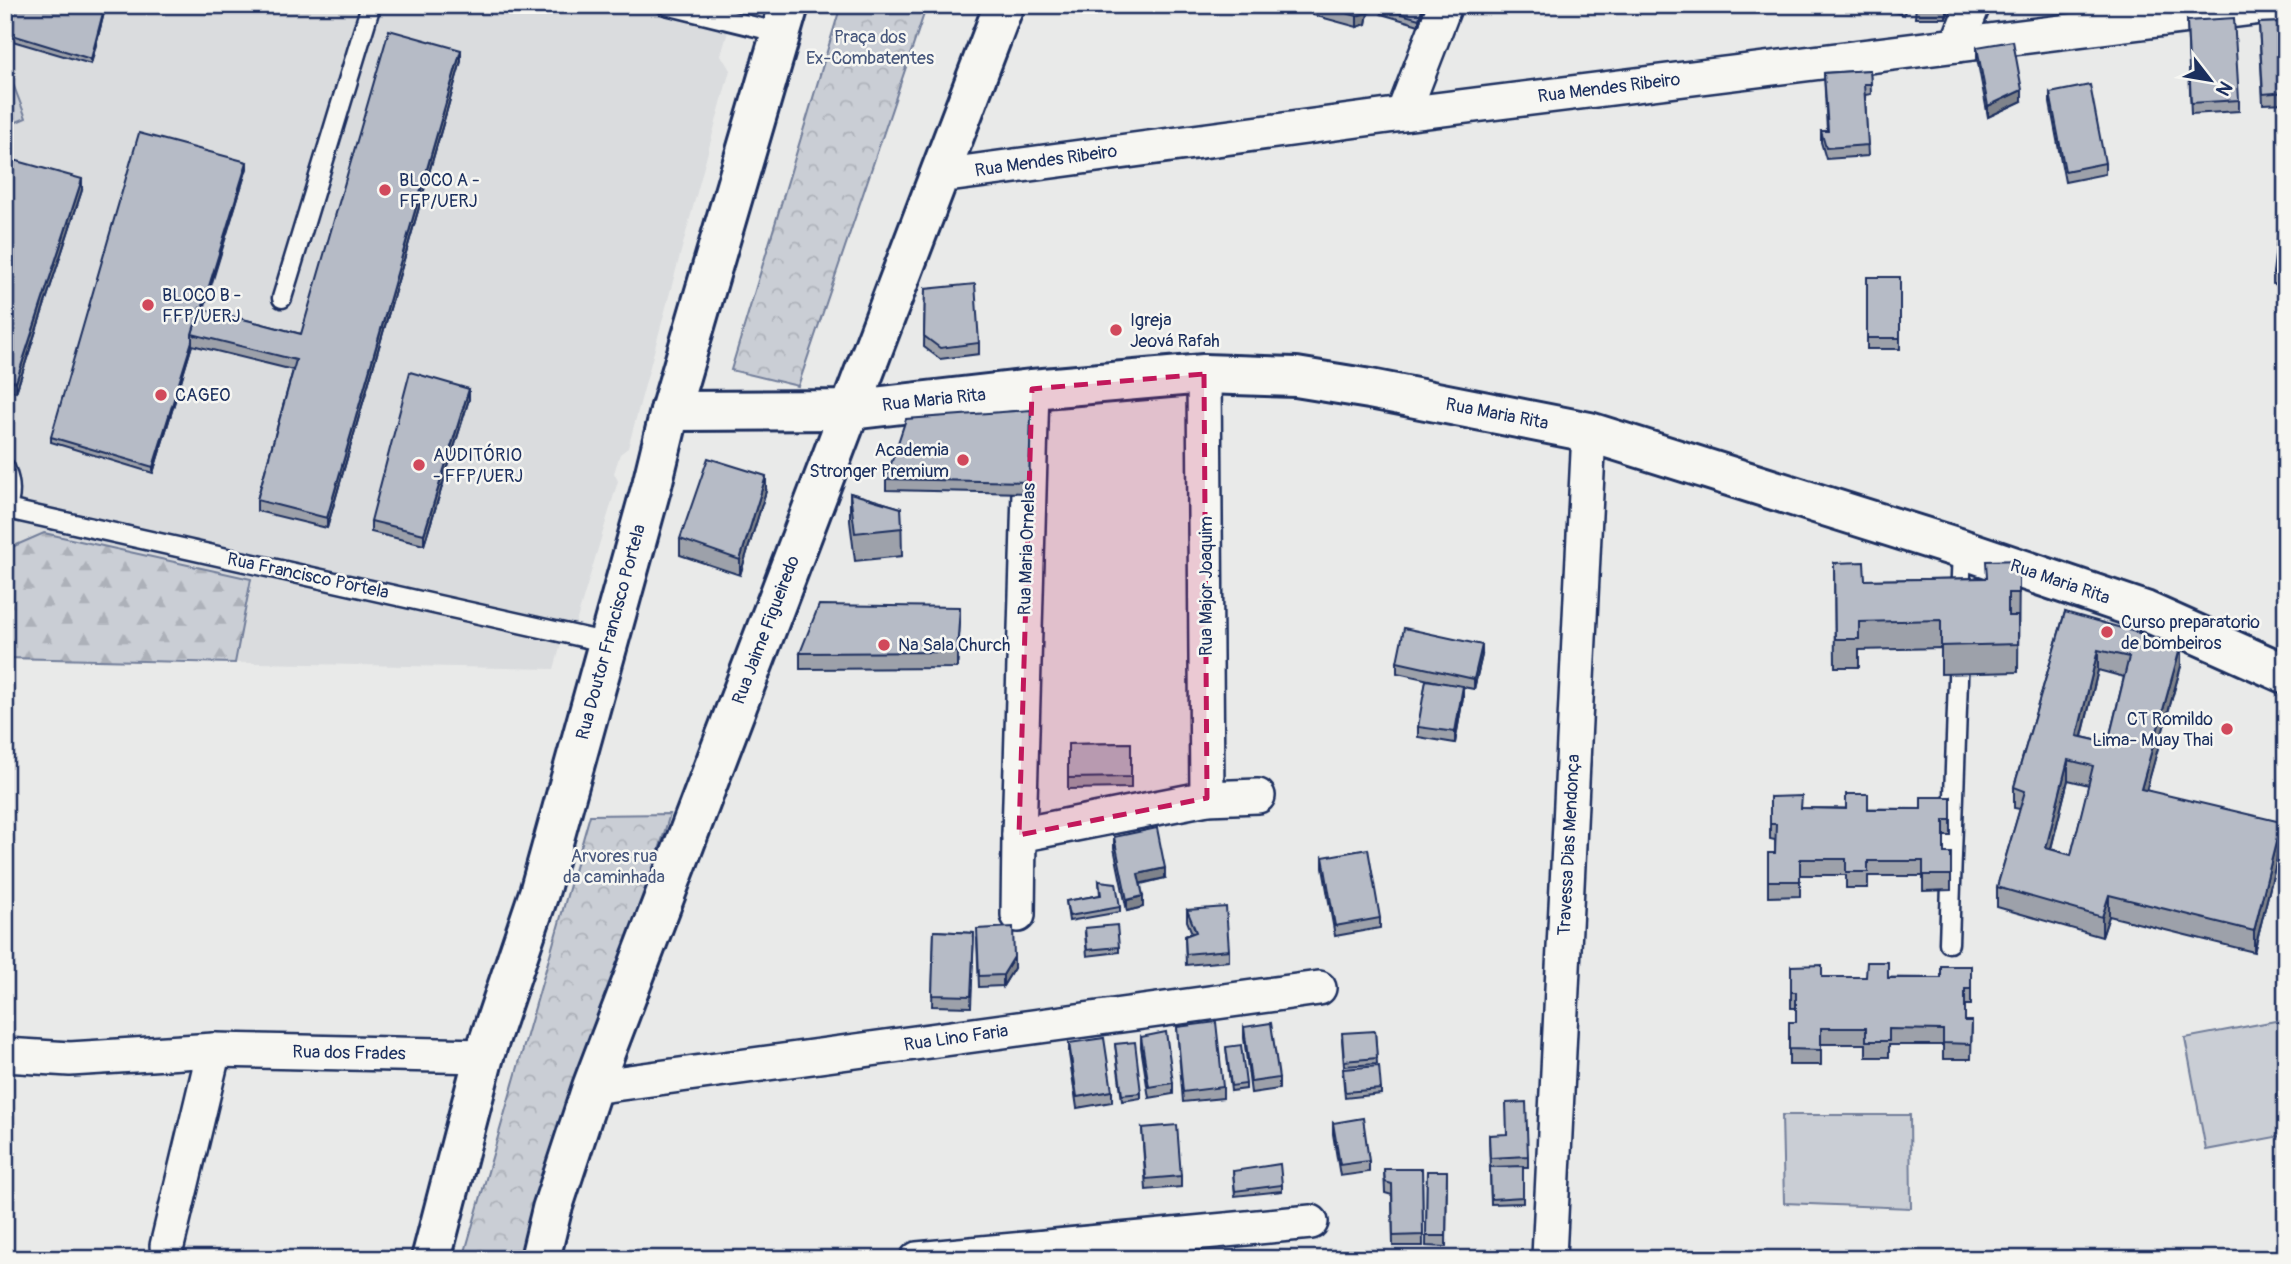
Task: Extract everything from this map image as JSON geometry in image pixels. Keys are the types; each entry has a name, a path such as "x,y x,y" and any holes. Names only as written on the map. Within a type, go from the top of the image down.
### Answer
{"main road":[{"name":"Rua Jaime Figueiredo","path":"540,1259 552,1209 592,1087 1004,5"},
{"name":"Rua Doutor Francisco Portela","path":"431,1259 484,1056 539,893 670,411 785,19"},
{"name":"Rua Maria Rita","path":"670,411 849,410 1032,389 1204,374 1296,377 1370,389 1589,432 1962,549 2145,611 2286,674"}],"street":[{"path":"1403,114 1445,5"},
{"path":"1957,45 1973,5"},
{"name":"Rua Mendes Ribeiro","path":"940,176 1403,114 2278,5"},
{"name":"Rua Major Joaquim","path":"1204,374 1208,798"},
{"name":"Rua Maria Ornelas","path":"1018,915 1018,835 1032,389"},
{"name":"Travessa Dias Mendonça","path":"1549,1257 1589,432"},
{"path":"1018,835 1208,798 1258,796"},
{"name":"Rua Lino Faria","path":"592,1087 1319,988"},
{"path":"167,1246 214,1050"},
{"name":"Rua dos Frades","path":"5,1055 70,1059 214,1050 484,1056"},
{"path":"917,1259 1311,1222"}],"lane":[{"path":"282,298 371,5"},
{"path":"666,5 785,19"},
{"path":"5,468 10,479 10,497 6,511"},
{"name":"Rua Francisco Portela","path":"6,511 609,643"},
{"path":"1949,943 1962,549"}],"highlighted area":[{"path":"1204,374 1207,798 1019,835 1031,421 1032,389"}],"shaded area":[{"path":"5,5 736,5 721,55 730,70 628,448 620,454 614,473 618,481 575,626 565,630 554,669 5,658"}],"green space":[{"name":"Praça dos Ex-Combatentes","path":"841,5 927,5 798,386 731,370"},
{"path":"5,63 26,118 5,127"},
{"path":"44,533 251,579 235,663 5,658 5,550"},
{"name":"Arvores rua da caminhada","path":"670,814 534,1259 463,1259 590,815"},
{"path":"2286,1019 2286,1135 2206,1150 2185,1038"},
{"path":"1782,1115 1910,1115 1911,1208 1784,1203"}],"building":[{"path":"16,5 105,5 91,59 9,34"},
{"path":"1315,5 1367,5 1366,13 1357,16"},
{"path":"1381,5 1423,5 1419,19 1381,8"},
{"path":"1916,5 1947,5 1915,7"},
{"path":"2234,18 2239,100 2191,103 2187,21"},
{"path":"2286,22 2286,92 2263,94 2259,23"},
{"name":"BLOCO A - FFP/UERJ","path":"389,30 461,50 327,518 257,500 296,360 192,334 200,308 301,334"},
{"path":"2013,41 2022,90 1988,106 1977,47"},
{"path":"1870,70 1871,84 1864,84 1868,145 1826,148 1821,131 1828,131 1824,73"},
{"path":"2090,85 2105,163 2065,171 2050,93"},
{"name":"BLOCO B - FFP/UERJ","path":"139,133 247,162 153,467 51,437"},
{"path":"10,159 82,179 16,382 5,379 5,175"},
{"path":"2278,230 2286,231 2286,275 2273,273"},
{"path":"1867,277 1900,277 1900,338 1867,338"},
{"path":"975,284 979,343 940,348 924,336 925,289"},
{"name":"AUDITÓRIO - FFP/UERJ","path":"410,372 469,389 424,534 371,521"},
{"name":"Academia Stronger Premium","path":"1031,410 1029,482 886,479 906,419"},
{"path":"708,458 766,476 740,560 680,539"},
{"path":"850,493 901,508 902,528 855,533"},
{"path":"2019,560 2019,593 2008,593 2008,616 2018,616 2018,644 1941,646 1941,620 1859,622 1859,639 1835,639 1834,563 1864,562 1865,580 1987,578 1986,561"},
{"name":"Na Sala Church","path":"819,605 960,607 957,652 800,653"},
{"path":"2065,612 2181,645 2141,789 2281,822 2254,931 2109,895 2102,917 1997,887 2025,791 2014,787","holes":["2098,650 2129,657 2108,743 2077,736","2068,760 2093,766 2071,855 2046,848"]},
{"path":"1404,628 1482,645 1474,679 1397,662"},
{"path":"1426,680 1463,686 1455,732 1418,727"},
{"path":"1131,743 1131,777 1068,778 1068,744"},
{"path":"1846,794 1868,794 1868,809 1921,809 1921,797 1951,797 1951,820 1944,820 1944,853 1951,853 1951,875 1923,875 1923,861 1868,861 1868,872 1846,872 1846,859 1800,859 1800,881 1768,881 1768,853 1775,853 1776,824 1770,824 1770,797 1802,796 1801,808 1846,809"},
{"path":"1157,828 1165,868 1138,874 1143,896 1127,900 1114,837"},
{"path":"1368,849 1380,918 1335,926 1323,857"},
{"path":"1099,881 1116,883 1120,907 1069,916 1066,901 1101,895"},
{"path":"1226,907 1229,950 1186,954 1185,936 1196,932 1187,910"},
{"path":"1117,925 1119,947 1087,950 1085,928"},
{"path":"1013,927 1014,957 1003,975 979,976 977,929"},
{"path":"934,931 974,933 971,996 932,995"},
{"path":"1867,962 1888,962 1888,978 1941,978 1941,966 1971,966 1971,989 1965,989 1965,1021 1972,1021 1971,1044 1943,1043 1943,1030 1889,1029 1889,1041 1866,1041 1866,1028 1821,1028 1821,1050 1789,1049 1789,1022 1796,1022 1796,992 1791,992 1791,966 1822,965 1822,977 1866,977"},
{"path":"1216,1022 1223,1087 1183,1092 1177,1027"},
{"path":"1271,1023 1279,1078 1251,1082 1244,1027"},
{"path":"1375,1031 1377,1058 1344,1061 1342,1033"},
{"path":"1166,1032 1173,1083 1149,1087 1141,1037"},
{"path":"1104,1038 1112,1091 1077,1097 1069,1043"},
{"path":"1135,1042 1141,1093 1122,1095 1115,1044"},
{"path":"1241,1045 1246,1084 1231,1086 1226,1047"},
{"path":"1379,1066 1381,1089 1345,1092 1343,1069"},
{"path":"1526,1102 1528,1156 1490,1158 1489,1135 1507,1134 1506,1103"},
{"path":"1363,1118 1369,1161 1340,1165 1333,1123"},
{"path":"1177,1125 1181,1176 1146,1179 1142,1128"},
{"path":"1280,1164 1282,1185 1235,1191 1233,1171"},
{"path":"1523,1166 1523,1197 1491,1199 1490,1167"},
{"path":"1384,1169 1422,1169 1423,1235 1393,1236 1392,1184 1385,1182"},
{"path":"1427,1171 1447,1171 1446,1236 1426,1236"}],"place":[{"name":"BLOCO A - FFP/UERJ","path":"385,190"},
{"name":"BLOCO B - FFP/UERJ","path":"148,305"},
{"name":"Igreja Jeová Rafah","path":"1116,330"},
{"name":"CAGEO","path":"161,395"},
{"name":"Academia Stronger Premium","path":"963,460"},
{"name":"AUDITÓRIO - FFP/UERJ","path":"419,465"},
{"name":"Curso preparatorio de bombeiros","path":"2107,632"},
{"name":"Na Sala Church","path":"884,645"},
{"name":"CT Romildo Lima- Muay Thai","path":"2227,729"}]}
